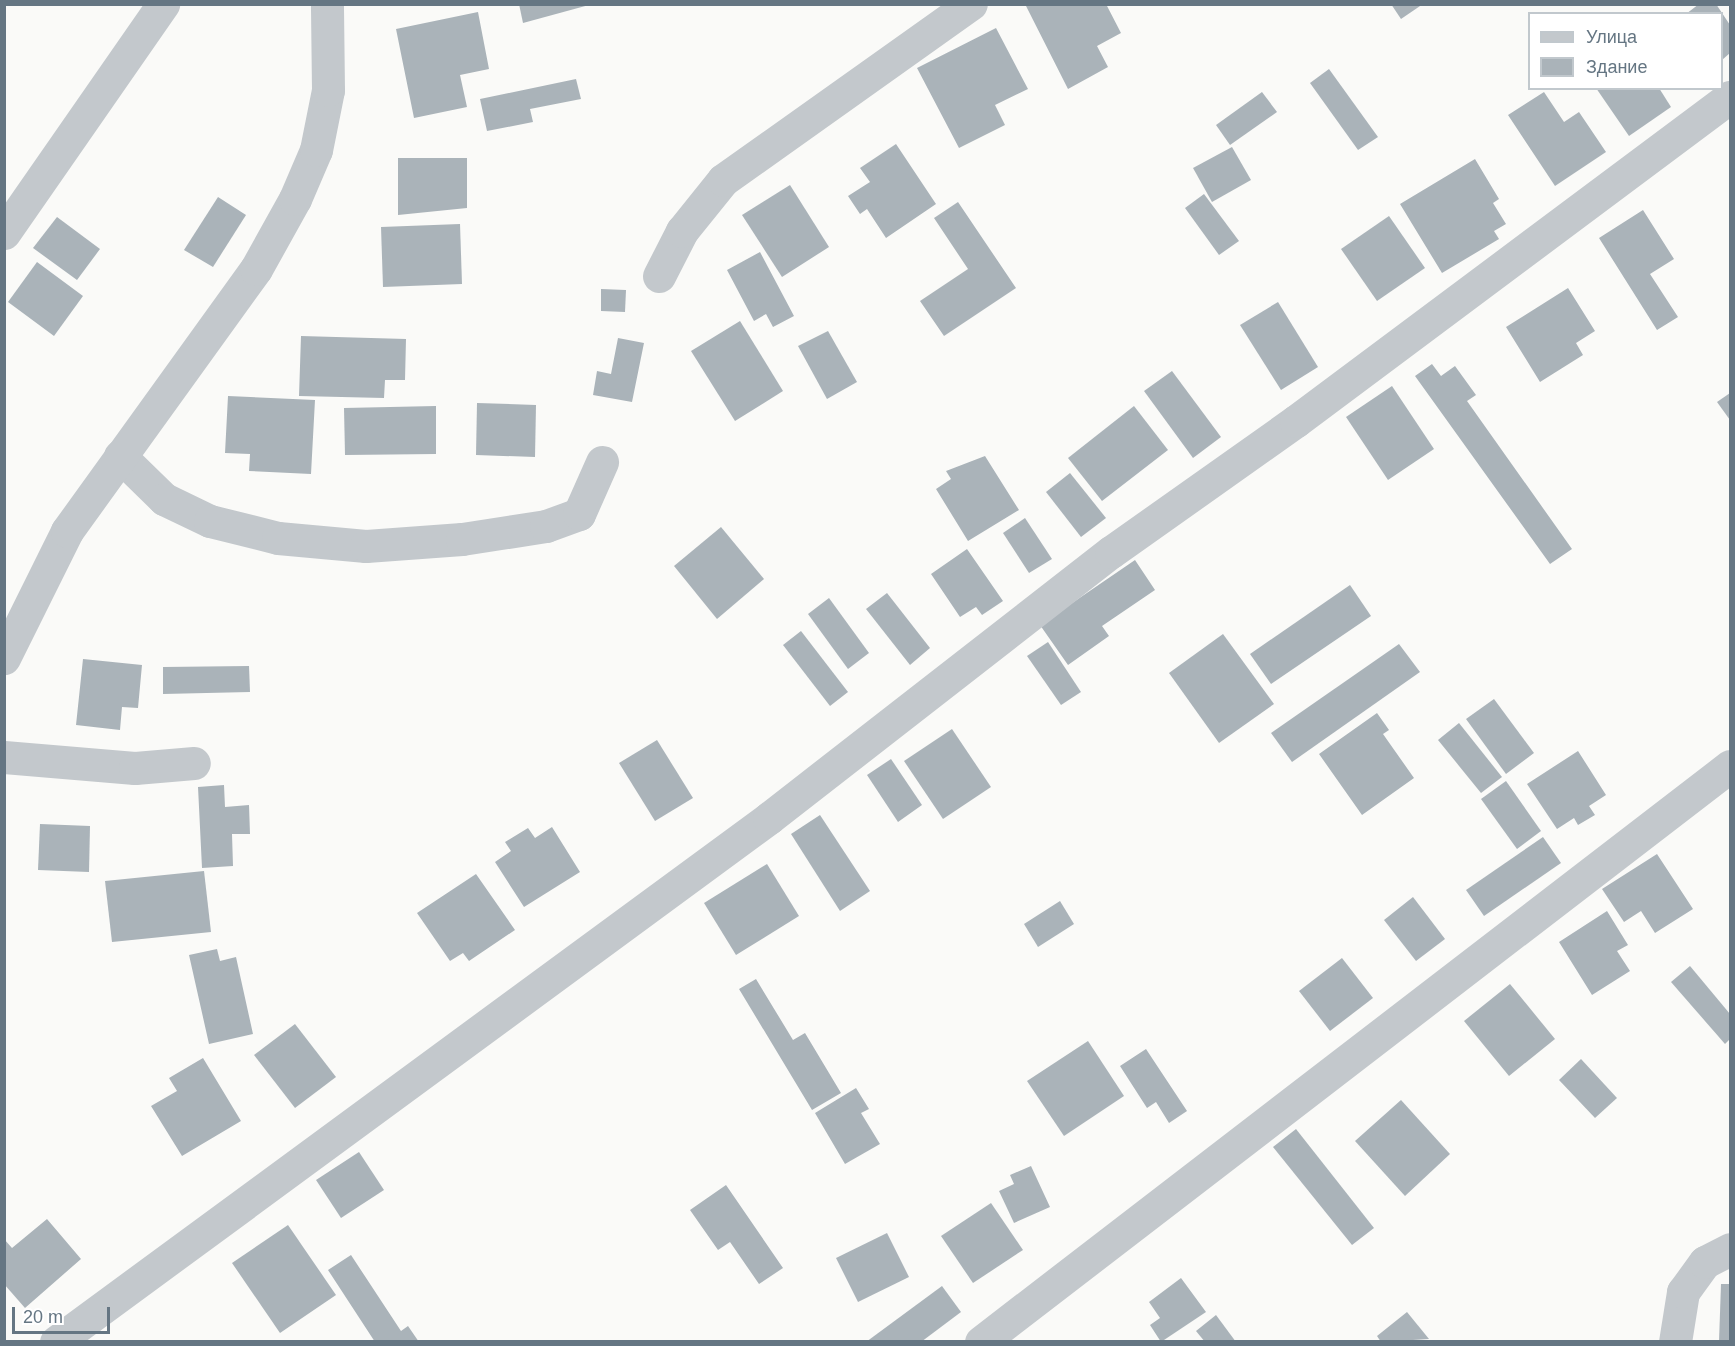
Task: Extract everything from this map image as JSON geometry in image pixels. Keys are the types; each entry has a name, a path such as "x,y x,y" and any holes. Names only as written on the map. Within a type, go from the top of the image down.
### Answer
{"street":[{"path":"4,233 163,4"},
{"path":"4,658 67,531 256,268 295,199 316,150 328,90 327,4"},
{"path":"659,276 682,231 723,180 971,4"},
{"path":"56,1341 769,818 1110,552 1296,421 1731,97"},
{"path":"120,456 164,499 210,520 278,538 366,546 462,539 546,526 579,514 602,462"},
{"path":"4,757 135,768 194,763"},
{"path":"981,1341 1731,766"},
{"path":"1675,1341 1683,1292 1705,1262 1731,1249"}],"building":[{"path":"519,4 589,4 589,5 523,23"},
{"path":"1025,4 1106,4 1121,33 1097,46 1108,67 1068,89"},
{"path":"1391,4 1423,4 1401,19"},
{"path":"1699,4 1716,4 1721,12 1689,12"},
{"path":"478,12 489,69 460,75 467,107 414,118 396,29"},
{"path":"1723,14 1730,25 1730,53 1723,59"},
{"path":"996,28 1028,89 995,105 1005,125 959,148 917,68"},
{"path":"1329,69 1378,137 1358,150 1310,83"},
{"path":"576,79 581,99 530,109 533,122 487,131 480,99"},
{"path":"1597,90 1660,90 1671,107 1629,136"},
{"path":"1262,92 1277,112 1230,145 1216,125"},
{"path":"1544,92 1564,122 1579,112 1606,152 1555,186 1508,115"},
{"path":"896,144 936,204 886,238 867,209 860,214 848,196 870,182 860,168"},
{"path":"1232,147 1251,180 1212,202 1193,168"},
{"path":"398,158 467,158 467,208 398,215"},
{"path":"1475,159 1499,199 1493,203 1506,224 1494,231 1499,239 1442,273 1400,204"},
{"path":"790,185 829,247 782,277 742,215"},
{"path":"1204,194 1239,241 1219,255 1185,208"},
{"path":"218,197 246,215 213,267 184,250"},
{"path":"958,202 1016,288 944,336 920,301 968,269 934,218"},
{"path":"1643,210 1674,259 1650,274 1678,317 1657,330 1599,238"},
{"path":"1389,216 1425,268 1377,301 1341,249"},
{"path":"57,217 100,249 77,280 33,248"},
{"path":"460,224 462,284 383,287 381,227"},
{"path":"760,252 794,316 773,327 766,314 754,321 727,270"},
{"path":"37,262 83,296 54,336 8,302"},
{"path":"1568,288 1595,331 1576,343 1583,355 1540,382 1506,327"},
{"path":"601,289 626,290 625,312 601,311"},
{"path":"1278,302 1318,367 1281,390 1240,325"},
{"path":"740,321 783,391 735,421 691,351"},
{"path":"828,331 857,382 827,399 798,346"},
{"path":"301,336 406,339 405,380 385,380 384,398 299,396"},
{"path":"618,338 644,343 632,402 593,395 597,371 611,374"},
{"path":"1432,364 1441,376 1455,366 1476,395 1467,401 1572,549 1550,564 1415,376"},
{"path":"1172,371 1221,437 1193,458 1144,391"},
{"path":"1392,386 1434,449 1388,480 1346,417"},
{"path":"1730,393 1730,420 1717,402"},
{"path":"228,396 315,400 311,474 249,471 250,454 225,453"},
{"path":"477,403 536,405 535,457 476,455"},
{"path":"436,406 436,454 345,455 344,408"},
{"path":"1134,406 1168,450 1102,501 1068,458"},
{"path":"985,456 1019,510 968,541 936,489 951,479 946,471"},
{"path":"1070,473 1106,518 1081,537 1046,492"},
{"path":"1025,518 1052,559 1029,573 1003,533"},
{"path":"721,527 764,579 717,619 674,566"},
{"path":"967,549 1003,601 982,615 976,607 960,617 931,574"},
{"path":"1135,560 1155,590 1102,626 1109,636 1068,665 1040,625"},
{"path":"1350,585 1371,616 1271,684 1250,654"},
{"path":"887,593 930,648 910,665 866,609"},
{"path":"829,598 869,653 848,669 808,614"},
{"path":"801,631 848,692 830,706 783,645"},
{"path":"1223,634 1274,704 1219,743 1169,673"},
{"path":"1048,642 1081,692 1061,705 1027,656"},
{"path":"1399,644 1420,672 1292,762 1271,733"},
{"path":"83,659 142,665 138,708 122,707 120,730 76,725"},
{"path":"249,666 250,692 163,694 163,667"},
{"path":"1494,699 1534,753 1506,774 1466,719"},
{"path":"1377,713 1389,730 1383,734 1414,778 1362,815 1319,754"},
{"path":"1459,723 1502,777 1481,793 1438,740"},
{"path":"952,729 991,787 943,819 904,761"},
{"path":"657,740 693,798 655,821 619,763"},
{"path":"1578,751 1606,795 1589,806 1595,815 1578,825 1574,818 1557,829 1527,784"},
{"path":"891,759 922,805 898,822 867,775"},
{"path":"1506,781 1541,831 1517,849 1481,799"},
{"path":"224,785 225,807 249,805 250,834 232,834 233,866 202,868 198,787"},
{"path":"820,815 870,891 840,911 791,834"},
{"path":"40,824 90,826 89,872 38,870"},
{"path":"552,827 580,872 524,907 495,862 511,851 505,842 528,828 535,838"},
{"path":"1543,837 1561,863 1484,916 1466,890"},
{"path":"1657,854 1693,909 1655,933 1641,911 1624,922 1602,889"},
{"path":"767,864 799,916 736,955 704,903"},
{"path":"204,871 211,932 112,942 105,881"},
{"path":"476,874 515,930 469,961 463,953 450,961 417,913"},
{"path":"1413,897 1445,939 1416,961 1384,920"},
{"path":"1060,901 1074,924 1038,947 1024,924"},
{"path":"1607,911 1628,945 1617,951 1630,971 1592,995 1559,942"},
{"path":"217,949 220,961 236,957 253,1034 209,1044 189,955"},
{"path":"1342,958 1373,998 1330,1031 1299,991"},
{"path":"1690,966 1730,1014 1730,1039 1725,1044 1671,982"},
{"path":"756,979 793,1040 805,1033 841,1093 812,1110 739,989"},
{"path":"1510,984 1555,1039 1509,1076 1464,1021"},
{"path":"295,1024 336,1077 295,1108 254,1055"},
{"path":"1088,1041 1124,1096 1064,1136 1027,1081"},
{"path":"1146,1049 1187,1111 1169,1123 1156,1102 1147,1108 1120,1066"},
{"path":"203,1058 241,1121 182,1156 151,1106 177,1091 169,1078"},
{"path":"1581,1059 1617,1098 1595,1118 1559,1080"},
{"path":"856,1088 869,1109 861,1113 880,1144 845,1164 815,1113"},
{"path":"1401,1100 1450,1154 1405,1196 1355,1141"},
{"path":"1296,1129 1374,1228 1352,1245 1273,1147"},
{"path":"359,1152 384,1190 341,1218 316,1180"},
{"path":"1031,1166 1050,1207 1014,1223 999,1191 1014,1184 1010,1175"},
{"path":"726,1185 783,1268 759,1284 730,1242 718,1250 690,1210"},
{"path":"991,1203 1023,1250 973,1283 941,1236"},
{"path":"47,1219 81,1259 25,1308 4,1284 4,1239 12,1248"},
{"path":"288,1225 336,1295 280,1333 232,1263"},
{"path":"887,1233 909,1277 858,1302 836,1258"},
{"path":"351,1255 401,1331 408,1326 419,1342 375,1342 328,1270"},
{"path":"1181,1278 1206,1312 1161,1342 1150,1325 1160,1318 1149,1302"},
{"path":"1721,1284 1730,1284 1730,1342 1719,1342"},
{"path":"942,1286 961,1312 921,1342 866,1342"},
{"path":"1407,1312 1429,1339 1381,1342 1377,1336"},
{"path":"1216,1315 1236,1342 1205,1342 1196,1331"}]}
